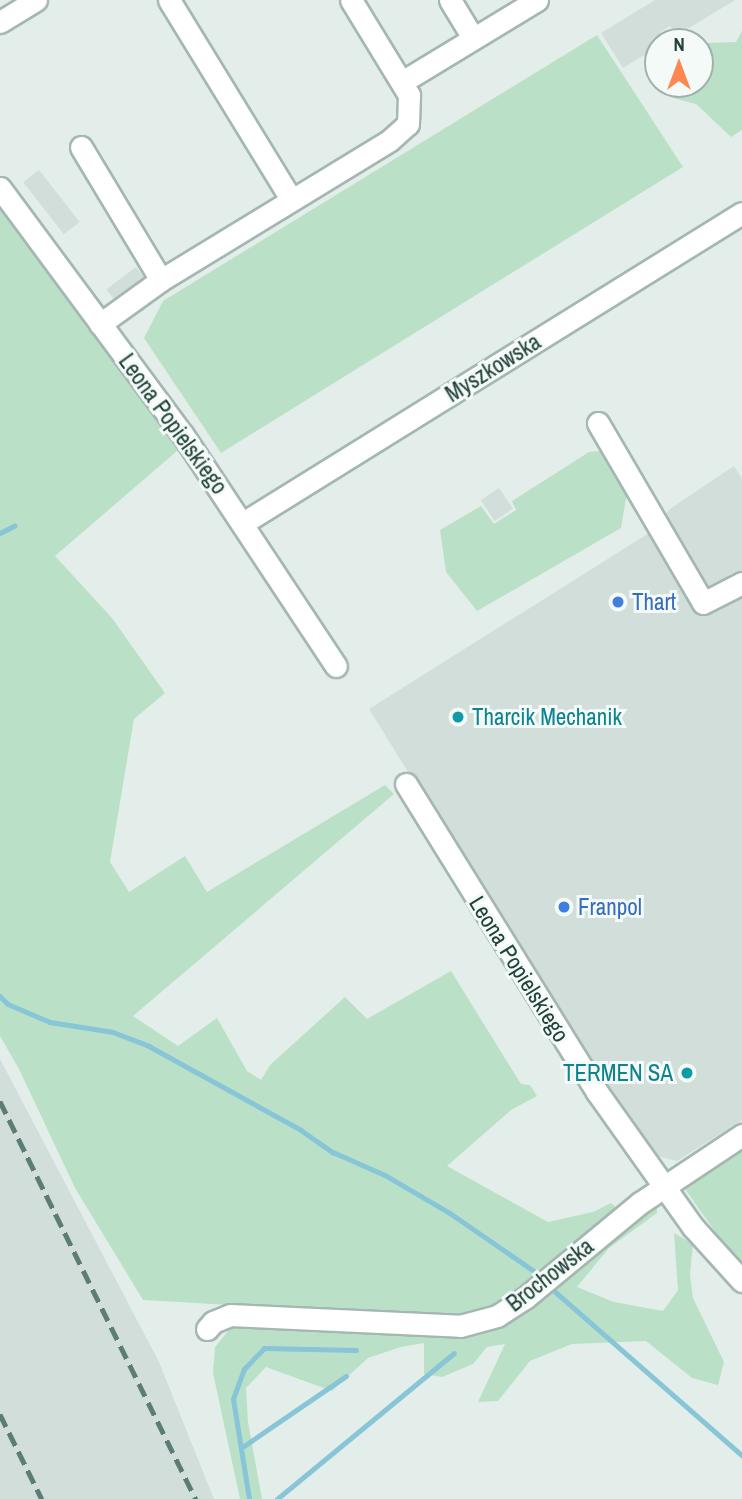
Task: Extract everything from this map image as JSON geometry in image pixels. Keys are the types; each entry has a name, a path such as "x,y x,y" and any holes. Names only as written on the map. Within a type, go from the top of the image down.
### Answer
{"street":[{"path":"0,22 36,0"},
{"path":"169,0 291,200"},
{"path":"100,324 161,280 390,141 408,124 409,95 351,0"},
{"path":"450,0 473,38"},
{"path":"402,82 537,0"},
{"path":"81,147 161,280"},
{"name":"Leona Popielskiego","path":"0,188 183,435 336,666"},
{"name":"Myszkowska","path":"243,523 742,213"},
{"path":"598,423 703,603 742,583"},
{"name":"Leona Popielskiego","path":"406,784 537,998 663,1186 692,1227 742,1281"},
{"name":"Brochowska","path":"208,1329 213,1322 230,1315 460,1326 497,1316 525,1298 663,1186 742,1135"}],"shaded area":[{"path":"655,0 735,0 689,28 644,28 644,55 623,68 601,33"},
{"path":"39,170 80,222 64,234 23,182"},
{"path":"136,267 148,283 118,305 106,289"},
{"path":"734,466 742,478 742,1120 677,1161 657,1156 557,1012 369,709 649,533 670,509"},
{"path":"499,488 513,509 495,521 481,500"},
{"path":"0,1059 159,1362 214,1499 0,1499"}],"green space":[{"path":"742,31 742,130 731,137 696,104 673,98 714,98 714,43 736,42"},
{"path":"597,35 683,167 221,453 144,338 163,301"},
{"path":"0,199 184,445 55,556 112,618 165,693 134,719 110,862 129,892 185,856 207,892 385,785 394,794 133,1016 178,1046 217,1018 247,1071 261,1080 270,1065 345,997 367,1019 451,971 521,1084 530,1085 537,1096 511,1110 447,1166 548,1222 593,1212 611,1203 620,1211 501,1306 462,1318 143,1300 75,1188 19,1069 0,1036"},
{"path":"600,451 611,458 628,487 621,528 477,611 446,572 440,530 481,506 494,524 516,510 512,501 589,452"},
{"path":"742,1150 742,1270 685,1189 686,1181"},
{"path":"657,1202 657,1213 609,1248 577,1287 614,1302 663,1311 678,1290 674,1233 693,1244 690,1275 693,1298 724,1362 718,1385 692,1378 646,1341 572,1344 530,1361 498,1401 478,1402 505,1344 487,1347 473,1364 442,1377 424,1374 424,1343 401,1347 368,1358 332,1391 266,1367 246,1388 248,1422 262,1499 240,1499 213,1373 215,1347 233,1325 474,1328"}],"waterway":[{"path":"0,533 14,526"},
{"path":"0,996 8,1004 50,1022 113,1032 149,1046 301,1130 333,1152 385,1175 450,1213 540,1275"},
{"path":"551,1288 742,1455"},
{"path":"249,1499 233,1399 244,1369 264,1348 356,1350"},
{"path":"277,1499 454,1353"},
{"path":"241,1448 346,1376"}],"railway":[{"path":"0,1101 196,1499"},
{"path":"0,1414 42,1499"}],"place":[{"name":"Thart","path":"618,602"},
{"name":"Tharcik Mechanik","path":"458,717"},
{"name":"Franpol","path":"564,907"},
{"name":"TERMEN SA","path":"687,1073"}]}
